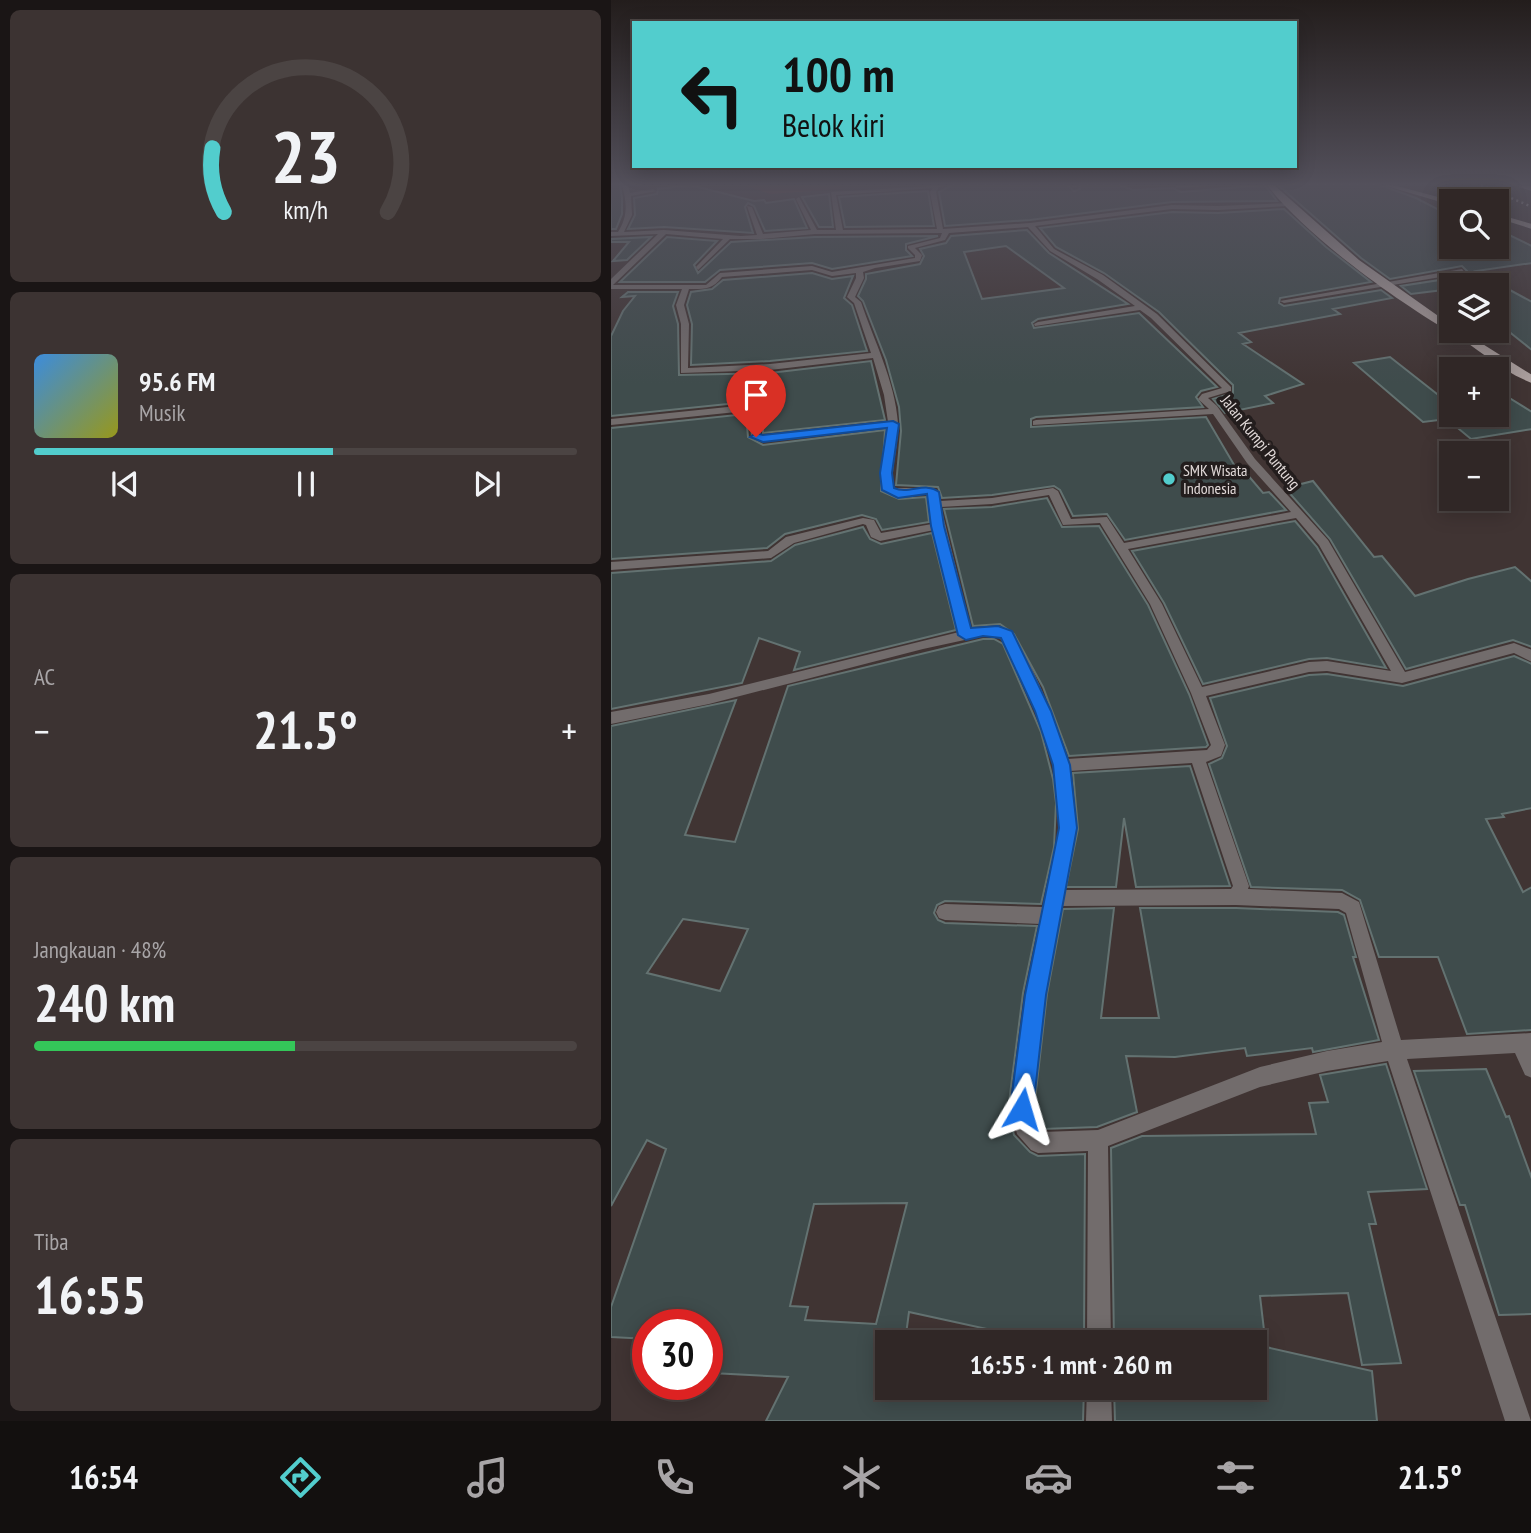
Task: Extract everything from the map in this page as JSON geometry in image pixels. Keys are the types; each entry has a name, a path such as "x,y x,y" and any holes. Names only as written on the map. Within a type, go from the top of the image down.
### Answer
{"main road":[{"path":"1344,251 1382,284 1439,321"},
{"path":"1473,343 1531,380"}],"street":[{"path":"611,285 645,251"},
{"path":"698,268 714,251"},
{"path":"611,285 710,286 720,275 749,271 812,268 827,274 859,271 874,266 918,260 919,255 915,251"},
{"name":"Jalan Kumpi Puntung","path":"1054,251 1100,277 1142,307 1228,389 1203,397 1251,461 1324,543 1402,678"},
{"path":"859,271 860,278 851,297 857,302 876,355 893,424 886,473 888,490 898,494 928,490 933,492 938,526 966,635"},
{"path":"1284,301 1462,271"},
{"path":"686,287 680,305 685,324 684,371 770,367 876,355"},
{"path":"1038,324 1142,307"},
{"path":"611,422 747,408 754,411 753,433 763,439 893,424"},
{"path":"1036,423 1215,411"},
{"path":"935,504 992,501 1053,491 1067,523 1103,519 1156,604 1198,693 1218,745 1216,752 1210,756 1062,765"},
{"path":"1120,547 1300,514"},
{"path":"611,566 771,554 790,540 863,521 870,522 875,535 880,537 938,526"},
{"path":"611,718 709,699 966,635 998,631 1010,639 1043,711 1062,765 1068,828 1035,995 1022,1109 1024,1127 1038,1143 1098,1140 1260,1077 1327,1061 1394,1051 1526,1044 1531,1068"},
{"path":"1198,693 1309,667 1327,666 1402,678 1526,653"},
{"path":"1197,757 1241,886 1236,897"},
{"path":"945,912 1236,897 1342,901 1353,908 1394,1051 1518,1421"},
{"path":"1098,1140 1099,1330"},
{"path":"1099,1400 1099,1421"}],"building":[{"path":"621,251 636,251 627,260 613,261"},
{"path":"652,251 707,251 694,265 698,273 721,251 907,251 912,256 832,269 812,263 720,270 705,282 620,282"},
{"path":"921,251 969,251 964,252 982,299 1064,288 1013,251 1047,251 1128,304 1038,319 1032,323 1034,328 1139,313 1217,387 1201,391 1196,397 1203,407 1036,417 1031,419 1031,427 1206,417 1240,475 1247,474 1263,493 1269,492 1286,510 1125,540 1107,514 1073,516 1060,490 1054,486 992,495 942,498 938,487 896,485 901,431 899,407 886,360 863,301 858,296 866,274 920,264 924,256"},
{"path":"1064,251 1332,251 1371,282 1280,298 1279,303 1284,306 1381,290 1392,298 1333,309 1340,314 1239,333 1251,342 1243,344 1303,384 1265,396 1273,403 1225,413 1213,399 1233,393 1233,385 1159,312 1104,273"},
{"path":"1353,251 1439,251 1439,259 1509,259 1509,251 1532,251 1532,263 1476,271 1479,273 1466,273 1462,266 1390,279"},
{"path":"812,273 832,279 853,276 844,298 852,305 867,351 770,361 691,365 692,324 687,305 691,292 712,289 723,280"},
{"path":"1439,280 1439,290 1411,294 1401,286"},
{"path":"1509,290 1532,302 1532,350 1509,332"},
{"path":"628,292 678,292 673,306 678,324 679,375 770,373 871,361 885,420 763,433 762,411 747,402 611,416 611,336 623,311 635,296 622,297"},
{"path":"1390,357 1439,396 1439,420 1423,422 1354,363"},
{"path":"1509,398 1532,412 1532,429 1471,439 1457,427 1509,427"},
{"path":"746,414 748,437 763,445 885,430 881,491 899,499 926,497 929,522 882,530 876,519 862,515 785,534 767,548 611,559 611,428"},
{"path":"1313,481 1374,557 1382,556 1415,596 1515,567 1532,582 1532,647 1513,640 1406,669 1330,539 1285,488"},
{"path":"1047,498 1062,527 1099,526 1148,605 1189,694 1208,745 1206,747 1069,756 1043,687 1014,634 1000,624 973,626 944,509 992,507"},
{"path":"1295,521 1317,547 1386,668 1327,658 1309,659 1203,684 1164,603 1132,551"},
{"path":"863,527 870,539 881,544 932,533 956,630 794,670 800,652 759,638 742,683 611,709 611,573 771,561 795,545"},
{"path":"983,639 994,639 1003,644 1041,732 1053,779 1056,803 1054,847 1041,904 945,901 937,905 934,913 938,920 945,923 1037,926 1023,993 1008,1110 1014,1135 1030,1152 1038,1156 1085,1154 1084,1330 987,1330 909,1312 907,1330 875,1330 875,1400 1084,1400 1083,1421 766,1421 788,1377 723,1374 723,1309 632,1309 632,1338 611,1337 611,1307 666,1149 647,1140 611,1206 611,726 736,700 685,835 735,842 788,686","holes":["683,919 748,929 720,991 647,973","907,1203 876,1324 805,1320 808,1307 790,1306 814,1204"]},
{"path":"1514,656 1532,664 1532,808 1502,814 1504,817 1486,819 1523,892 1532,887 1532,1030 1467,1034 1438,957 1379,957 1360,900 1342,890 1251,887 1209,764 1222,758 1227,746 1210,698 1309,675 1327,674 1403,686"},
{"path":"1190,766 1230,886 1136,887 1124,818 1116,887 1066,887 1078,829 1073,773"},
{"path":"1114,908 1101,1018 1159,1018 1140,908 1338,912 1344,915 1356,957 1353,957 1379,1040 1313,1052 1312,1048 1247,1056 1245,1048 1175,1057 1126,1056 1137,1112 1097,1127 1043,1129 1035,1121 1034,1109 1047,994 1063,909"},
{"path":"1386,1064 1427,1189 1368,1192 1376,1224 1369,1224 1401,1363 1362,1365 1348,1293 1260,1296 1264,1330 1114,1330 1111,1148 1142,1136 1316,1134 1309,1103 1328,1102 1320,1075"},
{"path":"1486,1069 1506,1117 1509,1116 1532,1179 1532,1314 1499,1315 1465,1205 1460,1205 1414,1071"},
{"path":"1267,1347 1372,1371 1377,1421 1115,1421 1114,1400 1267,1400"}],"place":[{"name":"SMK Wisata Indonesia","path":"1169,479"}],"route":[{"path":"756,437 763,439 893,424 886,473 888,490 898,494 928,490 933,492 938,526 966,635 998,631 1007,635 1043,711 1062,765 1068,828 1035,995 1022,1109"}]}
